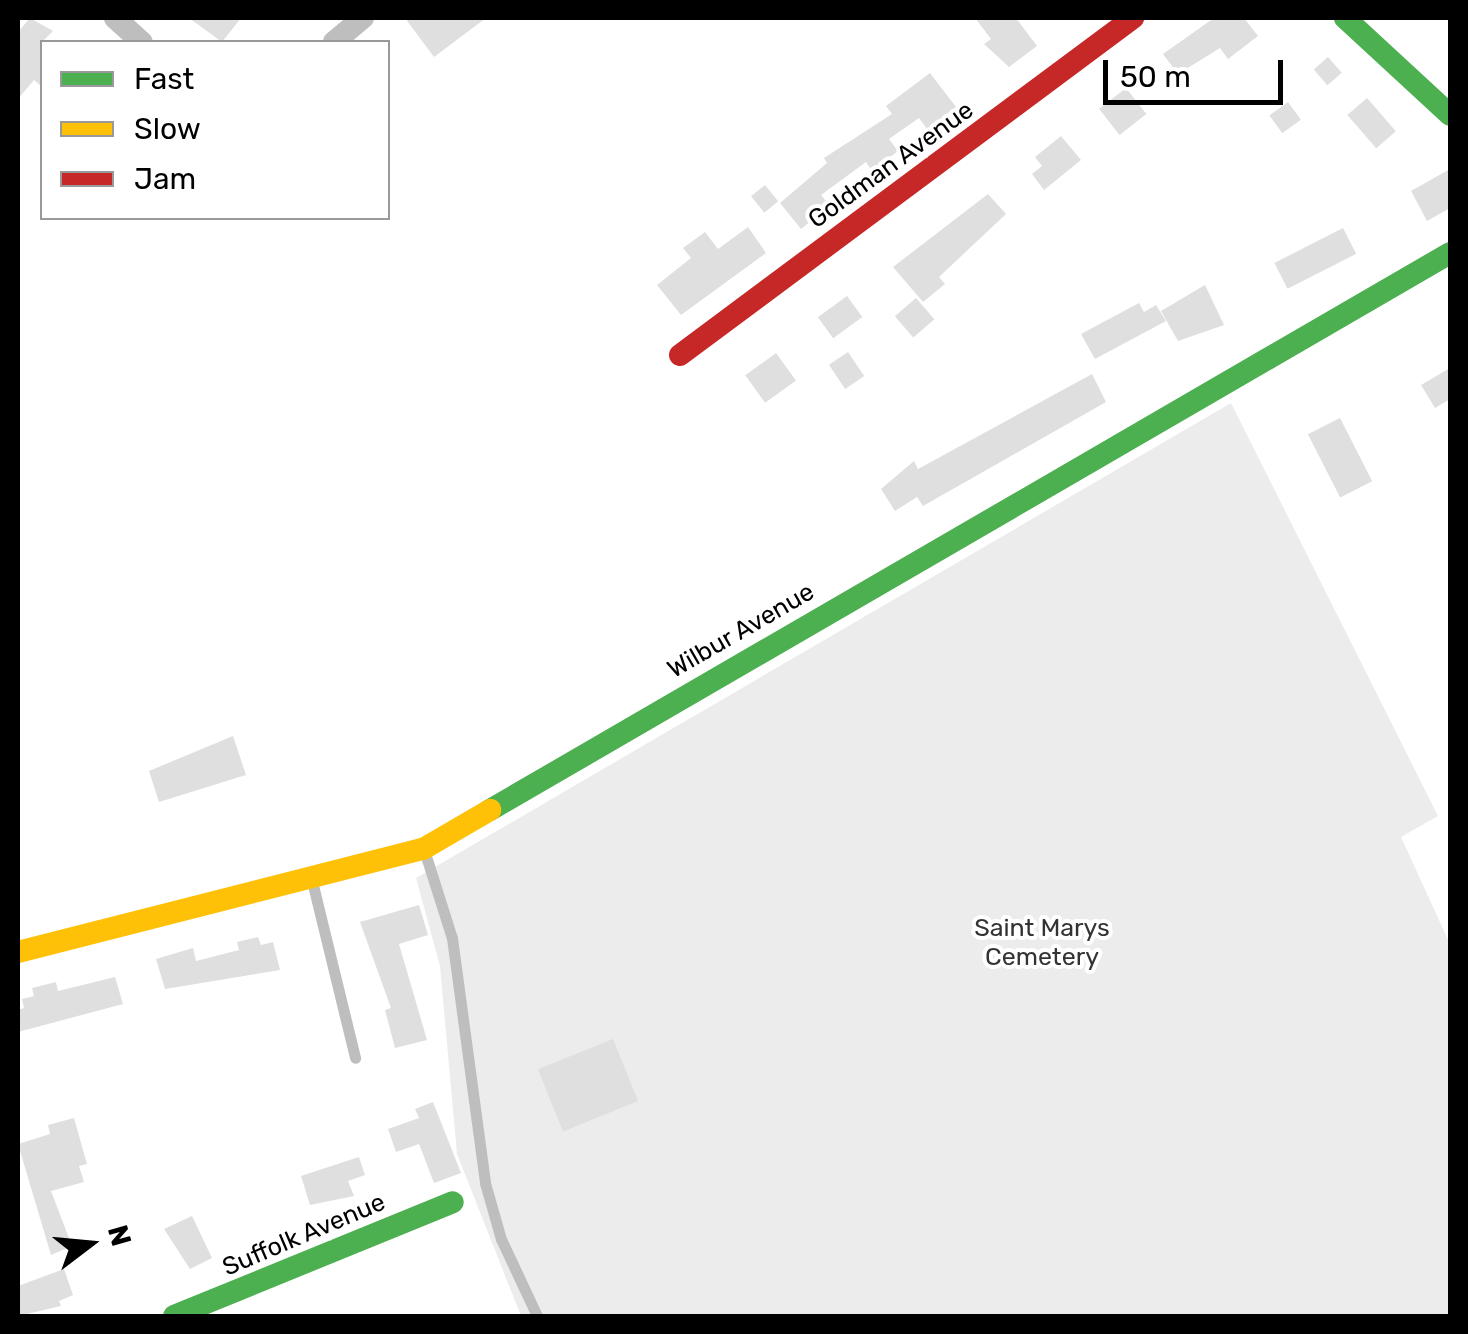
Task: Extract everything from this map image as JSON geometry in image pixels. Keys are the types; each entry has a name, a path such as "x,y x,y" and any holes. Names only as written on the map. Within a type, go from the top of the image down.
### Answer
{"street":[{"path":"115,18 140,40"},
{"path":"336,40 363,18"},
{"name":"Goldman Avenue","path":"680,355 1133,18"},
{"path":"1345,18 1450,115"},
{"name":"Wilbur Avenue","path":"18,952 312,881 424,849 1450,253"},
{"name":"Suffolk Avenue","path":"174,1316 214,1310 453,1202"}],"lane":[{"path":"424,849 452,938 485,1182 500,1239 537,1316"},
{"path":"312,881 355,1058"}],"green space":[{"name":"Saint Marys Cemetery","path":"1231,403 1438,816 1401,837 1450,944 1450,1316 521,1316 457,1154 440,966 416,878"}],"building":[{"path":"30,18 53,31 40,40 40,85 34,80 18,99 18,32"},
{"path":"189,18 241,18 224,40"},
{"path":"405,18 486,18 434,57"},
{"path":"975,18 1016,18 1037,46 1009,67 984,44 991,39"},
{"path":"1214,18 1244,18 1258,36 1228,59 1220,48 1178,74 1163,54"},
{"path":"1328,57 1342,73 1327,85 1314,69"},
{"path":"930,73 956,107 927,129 919,118 889,139 898,151 872,171 866,162 821,195 830,206 801,229 780,203 827,163 824,158 892,114 886,106"},
{"path":"1126,88 1146,114 1120,135 1099,109"},
{"path":"1367,98 1396,131 1376,148 1347,115"},
{"path":"1288,102 1301,120 1282,133 1269,116"},
{"path":"1061,136 1081,160 1044,190 1032,174 1042,166 1035,157"},
{"path":"1450,169 1450,208 1427,221 1411,191"},
{"path":"765,185 778,201 764,213 751,196"},
{"path":"988,194 1006,214 939,277 945,284 923,302 893,267"},
{"path":"748,227 766,253 681,315 657,285 691,258 683,248 705,232 718,249"},
{"path":"1343,228 1356,254 1288,289 1274,263"},
{"path":"1205,285 1224,325 1178,341 1161,311"},
{"path":"847,296 862,317 833,338 818,317"},
{"path":"916,298 934,319 913,338 895,316"},
{"path":"1139,303 1144,312 1156,305 1166,321 1095,359 1081,334"},
{"path":"848,352 864,376 845,389 829,365"},
{"path":"776,353 796,381 765,403 745,375"},
{"path":"1450,368 1450,399 1435,408 1421,385"},
{"path":"1092,374 1106,402 923,506 917,497 895,511 881,489 914,461 918,469"},
{"path":"1340,418 1372,481 1340,498 1308,434"},
{"path":"233,736 246,775 159,802 149,771"},
{"path":"419,905 428,935 399,944 427,1040 395,1048 385,1010 391,1008 360,922"},
{"path":"258,937 261,945 273,942 280,970 165,989 156,959 193,948 196,961 239,950 237,942"},
{"path":"115,977 123,1004 18,1032 18,1010 24,1008 22,999 34,996 32,988 56,982 58,991"},
{"path":"613,1039 638,1101 563,1131 538,1069"},
{"path":"433,1102 461,1173 434,1183 419,1144 396,1152 388,1129 419,1118 415,1109"},
{"path":"74,1118 87,1164 79,1166 84,1182 51,1191 72,1246 51,1255 18,1144 50,1134 48,1125"},
{"path":"359,1157 365,1175 348,1181 354,1196 310,1205 301,1176"},
{"path":"192,1216 212,1258 190,1269 164,1229"},
{"path":"64,1269 73,1295 59,1301 61,1306 18,1316 18,1286"}],"traffic: fast":[{"path":"1345,18 1450,115"},
{"path":"490,810 1450,253"},
{"path":"174,1316 453,1202"}],"traffic: slow":[{"path":"18,952 423,849 490,810"}],"traffic: jam":[{"path":"680,355 1133,18"}]}
